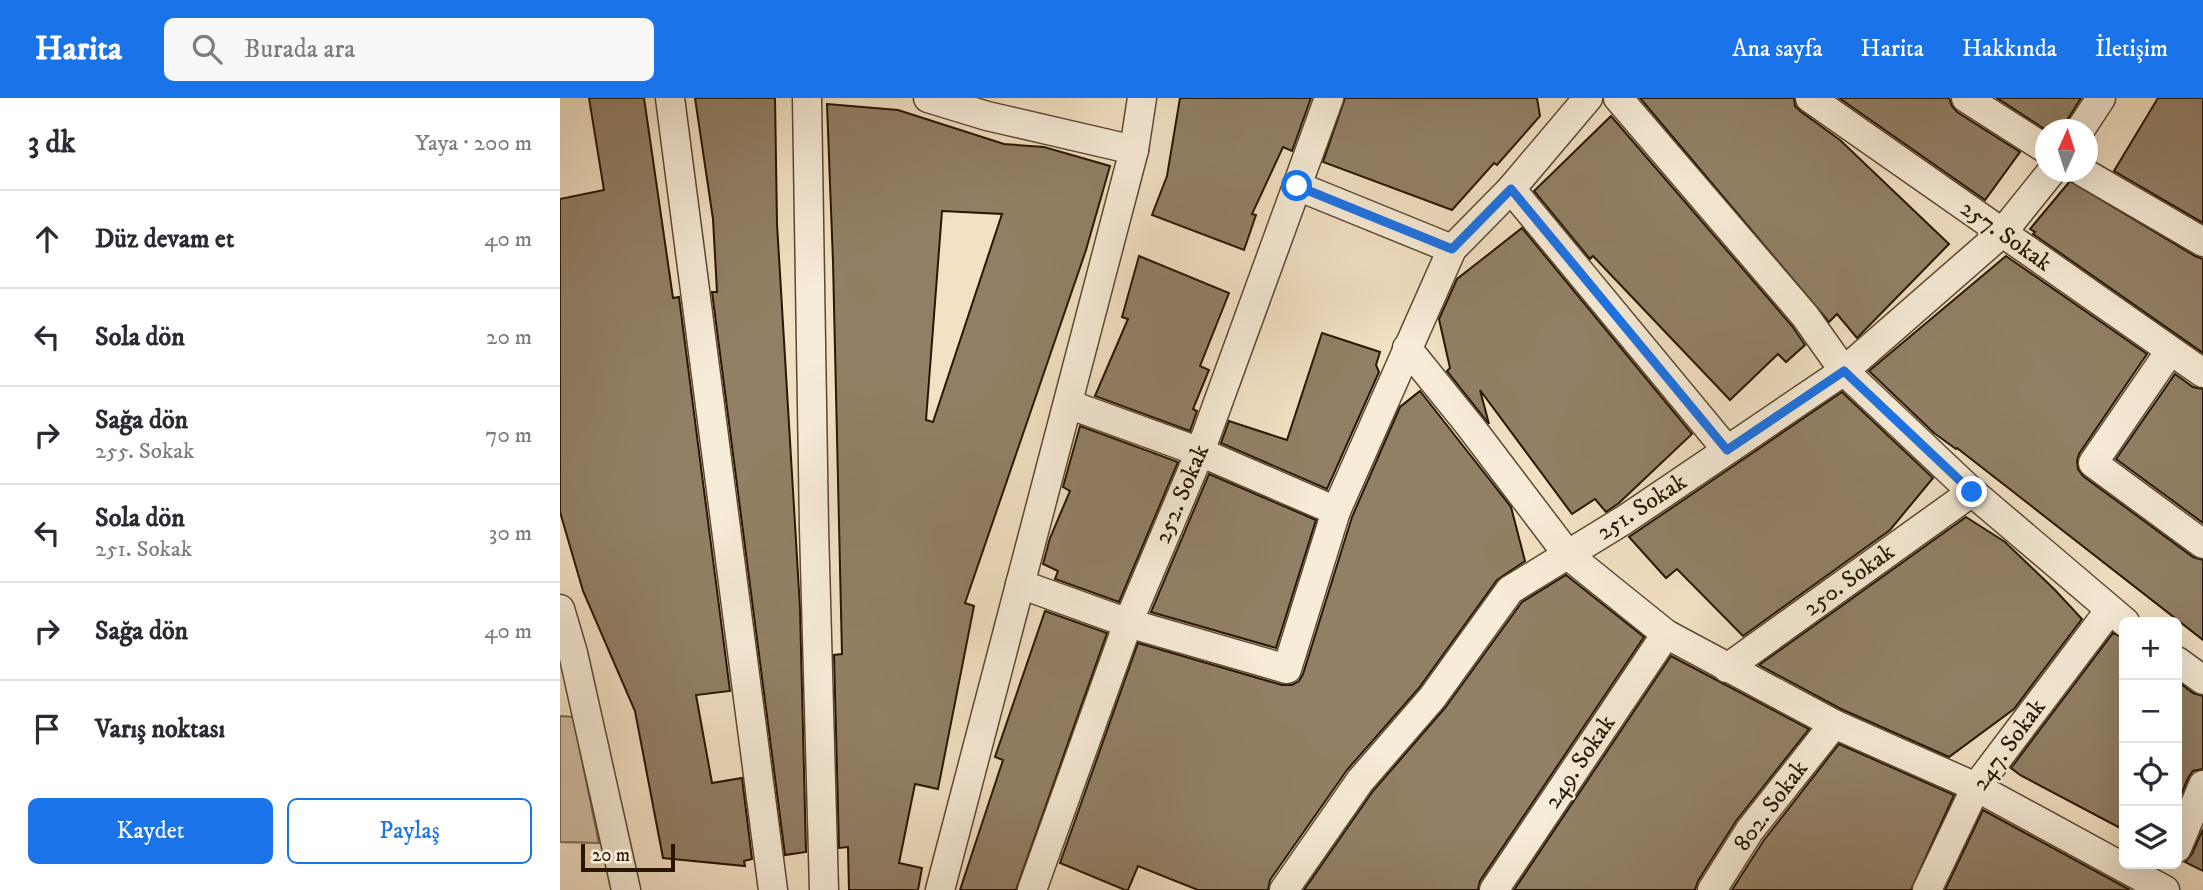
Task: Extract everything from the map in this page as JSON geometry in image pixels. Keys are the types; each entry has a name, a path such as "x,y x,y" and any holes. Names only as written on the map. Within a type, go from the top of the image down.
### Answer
{"street":[{"path":"670,98 773,890"},
{"path":"807,98 814,528 824,890"},
{"path":"928,98 987,107 1134,150"},
{"path":"940,890 1134,150 1142,98"},
{"name":"252. Sokak","path":"1032,890 1128,622 1200,452 1329,98"},
{"path":"1020,584 1128,622 1287,669 1336,511 1452,249 1511,189 1586,98"},
{"path":"1618,98 1805,316 1844,371 1972,492 2117,617"},
{"name":"257. Sokak","path":"1810,98 2203,373"},
{"path":"1965,98 2035,142"},
{"path":"2087,119 2101,98"},
{"path":"2098,181 2203,242"},
{"name":"251. Sokak","path":"1284,890 1360,781 1432,698 1510,590 1624,520 1844,371 2002,233 2043,182"},
{"path":"1297,186 1452,249"},
{"path":"1511,189 1727,450"},
{"path":"1407,348 1470,426 1567,555 1666,634 1834,724 1976,787 2164,883"},
{"path":"2170,351 2093,463 2203,544"},
{"path":"1068,404 1200,452 1336,511"},
{"name":"250. Sokak","path":"1727,667 1972,492"},
{"path":"560,609 567,652 626,890"},
{"name":"247. Sokak","path":"1927,890 1976,787 2117,617"},
{"name":"249. Sokak","path":"1494,890 1666,634"},
{"path":"2182,665 2203,680"},
{"name":"802. Sokak","path":"1712,890 1750,830 1834,724"},
{"path":"2182,836 2203,785"}],"shaded area":[{"path":"560,716 573,717 599,843 560,842"}],"building":[{"path":"589,98 644,98 673,298 679,297 730,691 696,695 712,783 742,778 752,859 744,861 745,866 663,858 635,711 583,591 560,512 560,199 604,190"},
{"path":"695,98 775,98 777,224 800,608 806,852 785,855 712,292 717,292 713,219"},
{"path":"1180,98 1311,98 1292,151 1283,147 1252,214 1256,215 1244,250 1152,215 1167,176"},
{"path":"1345,98 1537,98 1540,116 1452,210 1323,162"},
{"path":"1640,98 1794,98 1795,106 1800,111 1840,140 1949,244 1857,338 1837,314 1829,322"},
{"path":"1839,98 1949,98 1957,112 2020,152 1985,200"},
{"path":"1997,98 2081,98 2068,119 2035,119 2035,123"},
{"path":"2158,98 2203,98 2203,223 2114,171"},
{"path":"827,104 898,110 1004,144 1044,147 1110,166 1086,250 965,603 974,606 938,789 915,784 899,863 922,868 918,890 849,890 848,847 839,848 834,655 842,654","holes":["942,211 1002,214 933,422 926,420"]},
{"path":"1611,116 1792,326 1805,345 1786,362 1778,354 1730,400 1593,256 1590,259 1534,191"},
{"path":"2072,182 2203,259 2203,353 2033,234 2035,232 2030,229"},
{"path":"1522,228 1692,434 1606,512 1595,499 1572,514 1480,390 1489,424 1447,371 1450,368 1439,319 1457,279"},
{"path":"1139,256 1229,293 1200,366 1209,370 1193,409 1197,411 1190,431 1095,396 1128,319 1122,317"},
{"path":"2006,256 2147,354 2079,454 2078,469 2083,476 2193,557 2203,560 2203,640 2182,624 2182,617 2174,617 1957,448 1934,433 1869,371"},
{"path":"1322,333 1380,352 1376,365 1379,372 1327,489 1221,443 1229,421 1287,440"},
{"path":"2175,374 2193,387 2203,389 2203,523 2116,459"},
{"path":"1420,391 1511,507 1525,561 1497,580 1419,688 1347,770 1270,880 1268,890 1198,890 1138,866 1128,890 1125,890 1060,863 1138,643 1282,685 1292,685 1299,681 1352,517 1400,407"},
{"path":"1842,392 1933,478 1890,530 1743,636 1677,569 1666,578 1629,537"},
{"path":"1080,426 1178,462 1119,602 1055,579 1058,571 1043,564 1050,538 1070,491 1063,487"},
{"path":"1209,474 1316,520 1276,648 1151,612"},
{"path":"1966,517 2005,542 2082,619 2014,709 1949,757 1841,709 1759,665"},
{"path":"1566,575 1644,637 1480,881 1478,890 1304,890 1373,791 1445,708 1522,602"},
{"path":"1045,611 1107,633 1016,890 960,890 1003,760 995,757"},
{"path":"2113,633 2119,636 2119,827 2011,768"},
{"path":"1671,656 1809,729 1736,821 1695,890 1514,890"},
{"path":"2182,685 2203,696 2203,769 2193,771 2182,793"},
{"path":"1839,744 1954,795 1911,890 1732,890 1764,840"},
{"path":"1983,810 2130,890 1945,890"},
{"path":"2203,829 2203,871 2185,862 2192,854"}],"route":[{"path":"1297,186 1452,249 1511,189 1727,450 1844,371 1972,492"}]}
